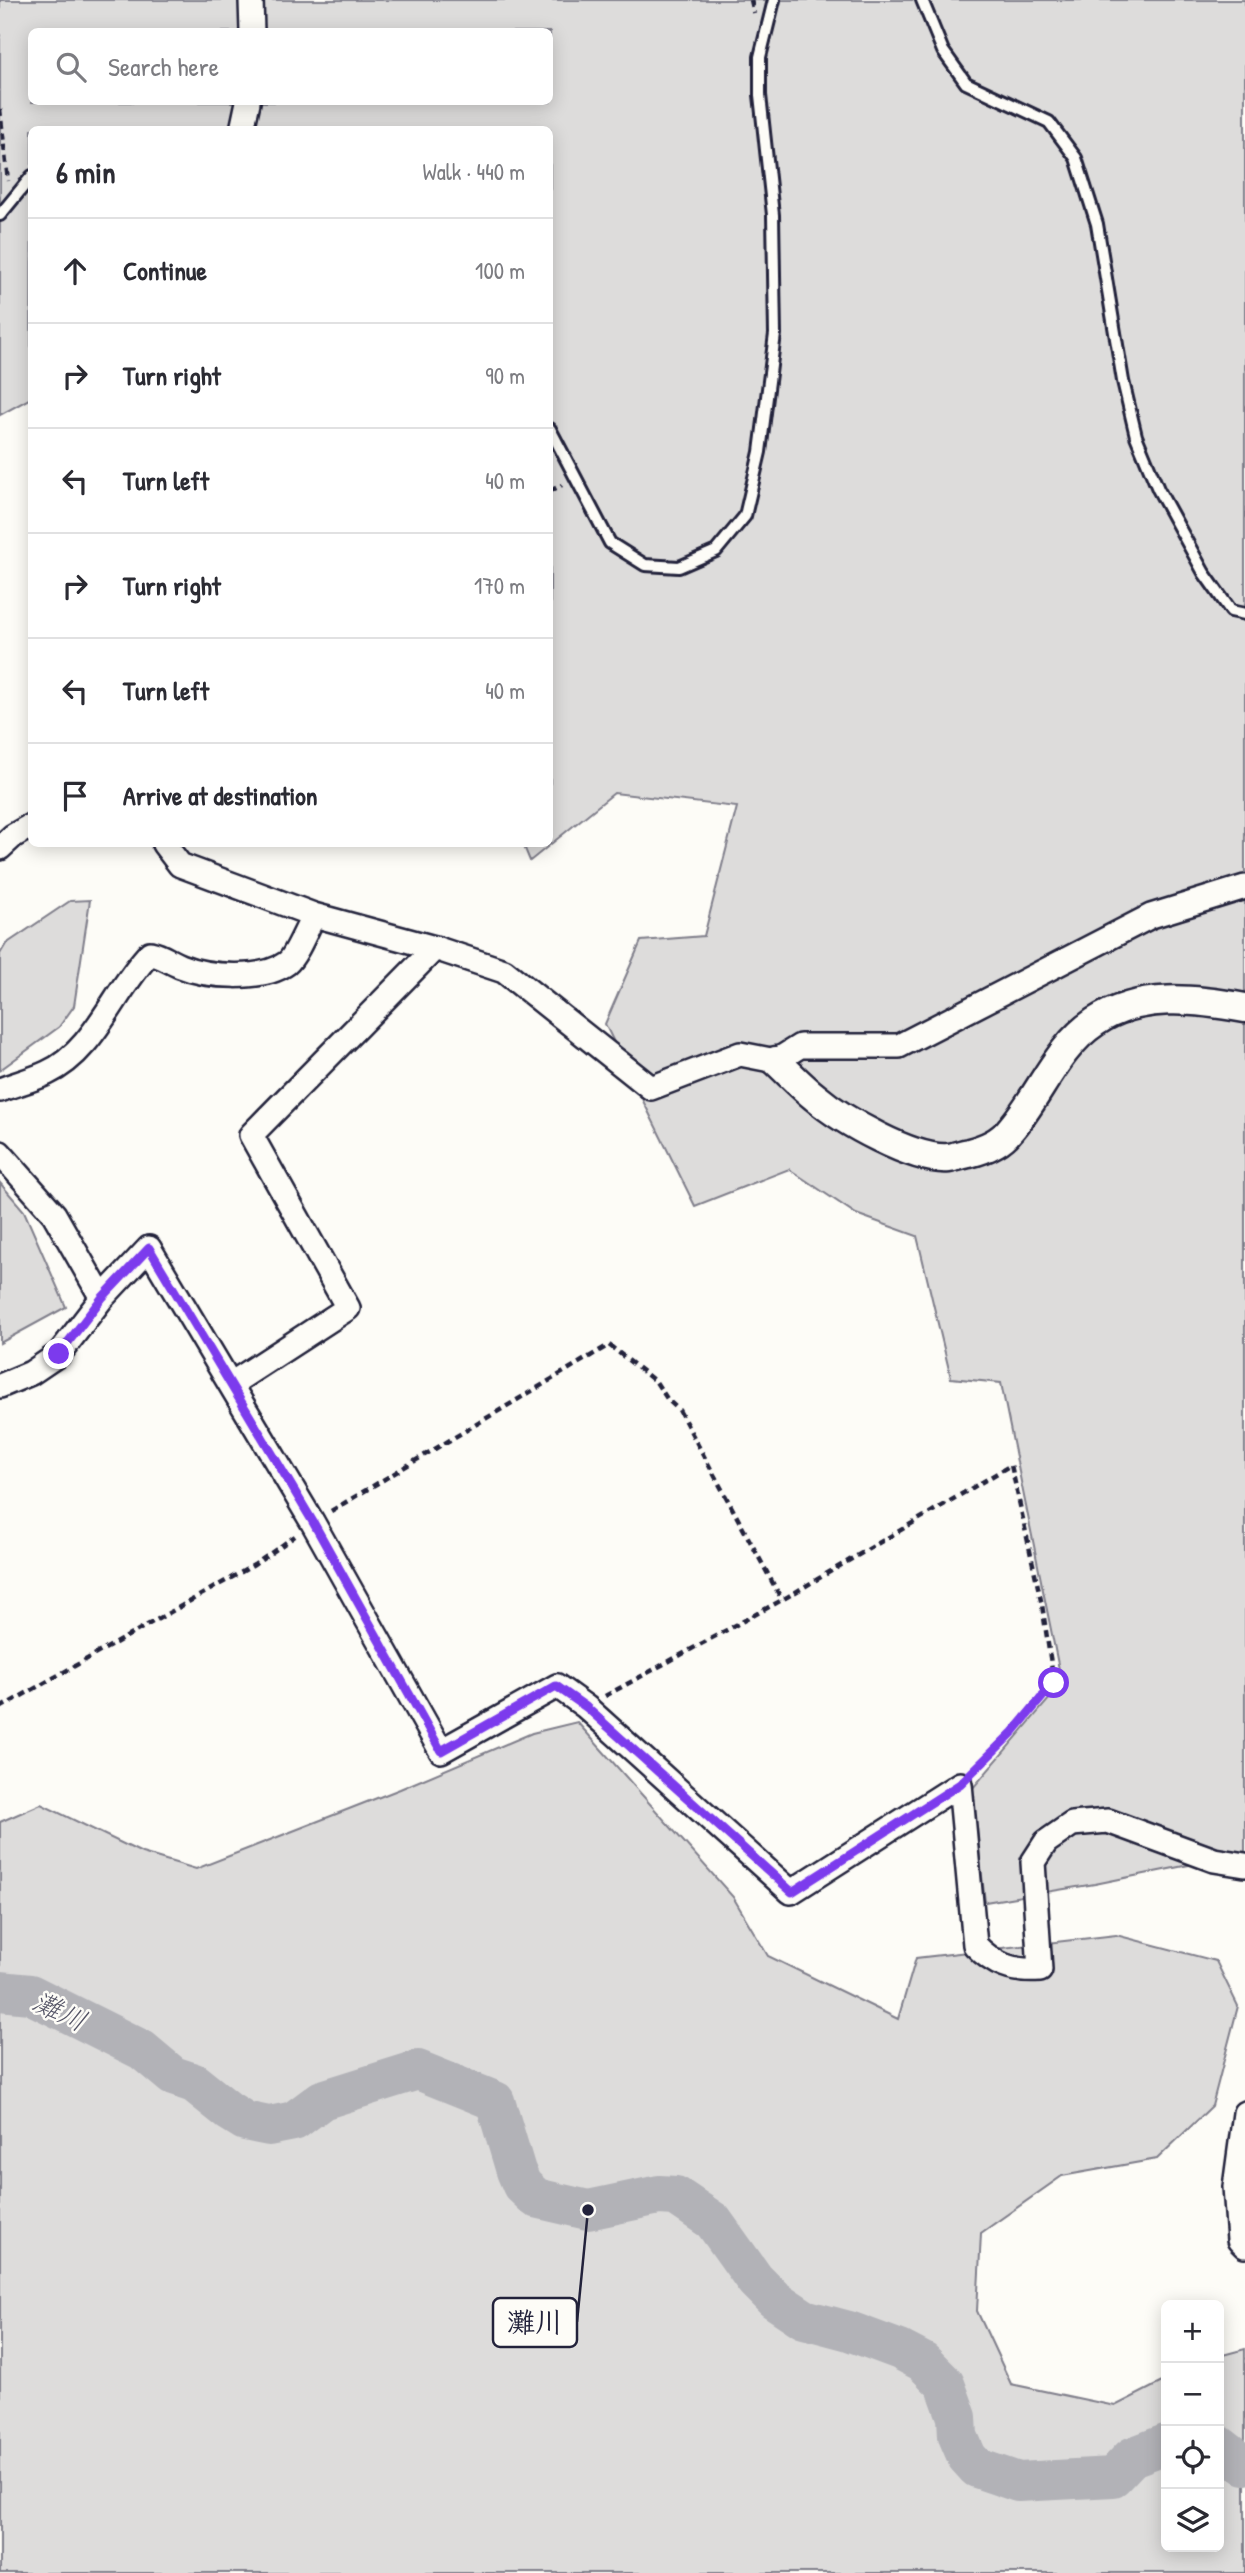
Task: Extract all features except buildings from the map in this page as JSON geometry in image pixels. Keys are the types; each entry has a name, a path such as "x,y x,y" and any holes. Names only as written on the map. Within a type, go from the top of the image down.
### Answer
{"street":[{"path":"251,0 252,28"},
{"path":"243,126 247,105"},
{"path":"0,848 28,827"},
{"path":"166,847 180,865 314,915 435,948 504,971 651,1088 740,1054 776,1061 816,1099 860,1128 916,1154 948,1158 986,1149 1008,1133 1029,1107 1068,1046 1095,1021 1130,1005 1168,1000 1208,1002 1245,1008"},
{"path":"776,1061 800,1046 899,1046 1151,916 1245,887"},
{"path":"0,1090 48,1073 88,1041 132,972 150,953 165,957 180,966 228,975 266,973 289,962 314,915"},
{"path":"231,1384 348,1308 251,1135 435,948"},
{"path":"0,1153 54,1214 102,1298"},
{"path":"0,1386 31,1373 59,1354 102,1298 149,1248 313,1522 441,1751 556,1686 586,1707 792,1892 960,1784 975,1945 986,1957 1019,1972 1040,1970 1032,1862 1046,1842 1072,1824 1108,1821 1214,1860 1245,1865"},
{"path":"1245,2113 1235,2188 1239,2240 1245,2246"}],"lane":[{"path":"553,435 610,543 645,565 679,567 716,551 745,516 760,452 775,334 773,215 760,95 760,57 774,0"},
{"path":"922,0 943,51 966,83 1049,122 1076,158 1097,224 1123,381 1136,436 1158,489 1204,573 1231,611 1245,614"},
{"path":"0,215 28,181"}],"path":[{"path":"0,109 10,201"},
{"path":"0,1708 254,1565 313,1522 609,1345 656,1382 668,1400 679,1410 782,1600"},
{"path":"586,1707 782,1600 1011,1465 1042,1605 1054,1683 1013,1732 960,1784"}],"shaded area":[{"path":"0,0 1245,0 1243,1854 1095,1884 985,1902 972,1789 1062,1684 1001,1383 951,1378 917,1236 856,1214 789,1169 695,1206 605,1024 641,941 704,936 737,807 614,793 553,842 553,126 28,126 28,400 0,415"},
{"path":"524,847 547,847 530,861"},
{"path":"90,900 74,1006 59,1027 0,1070 0,954 6,944 70,901"},
{"path":"0,1183 24,1211 66,1307 0,1343"},
{"path":"577,1722 733,1897 768,1956 898,2019 916,1958 1116,1935 1216,1961 1238,2006 1212,2106 1157,2159 1062,2176 981,2233 977,2311 1011,2384 1115,2406 1161,2383 1161,2552 1224,2552 1224,2355 1245,2349 1245,2573 0,2573 0,1822 41,1804 142,1853 196,1869 400,1789 532,1733"}],"waterway":[{"name":"灘川","path":"0,1991 30,1994 142,2050 173,2076 194,2083 245,2121 269,2126 294,2121 322,2100 418,2070 495,2101 516,2171 522,2185 536,2198 588,2210 659,2195 676,2196 713,2221 755,2280 774,2299 804,2319 849,2331 900,2350 923,2362 945,2384 957,2417 958,2436 967,2457 977,2468 1018,2482 1113,2477 1132,2457 1161,2446"},
{"name":"灘川","path":"1224,2449 1245,2465"}],"place":[{"name":"灘川","path":"588,2210"}],"route":[{"path":"59,1354 102,1298 149,1248 313,1522 441,1751 556,1686 586,1707 792,1892 960,1784 1013,1732 1054,1683"}]}
